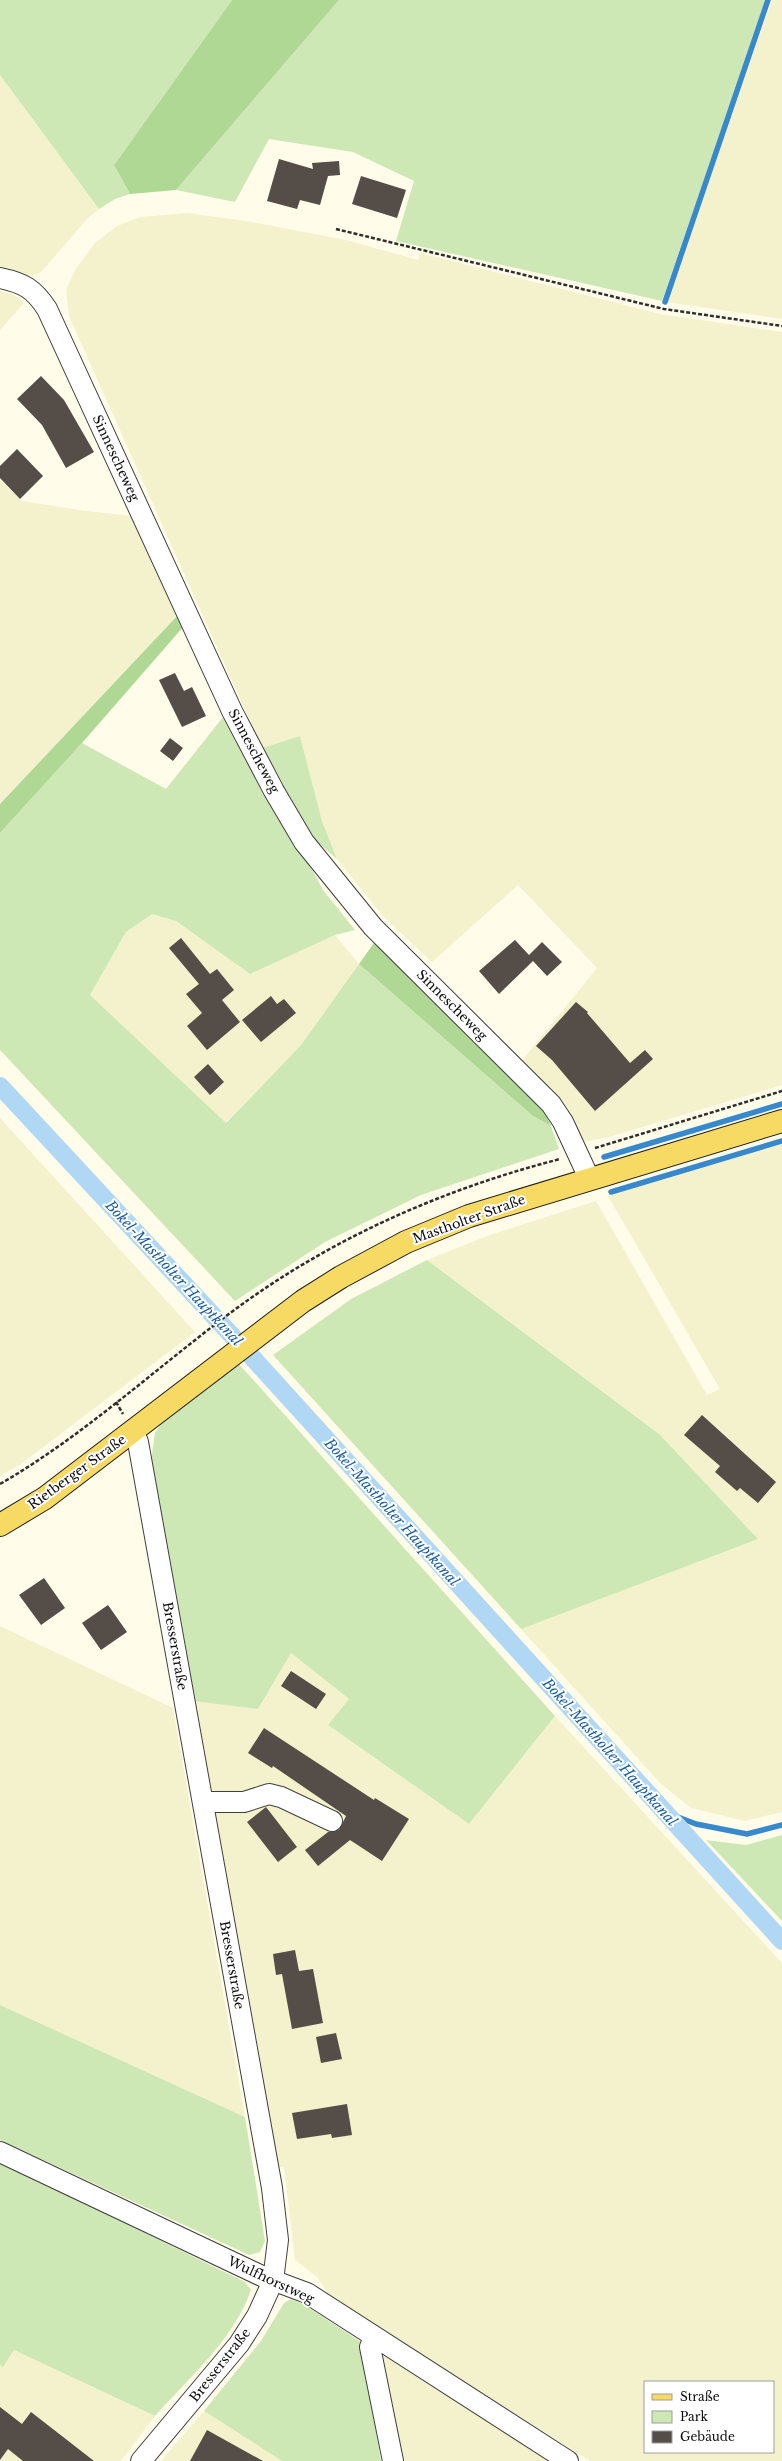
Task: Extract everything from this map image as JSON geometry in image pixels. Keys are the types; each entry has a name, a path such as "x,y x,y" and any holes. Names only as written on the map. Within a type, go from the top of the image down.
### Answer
{"main road":[{"name":"Mastholter Straße","path":"133,1430 264,1329 341,1277 406,1242 469,1216 589,1178 782,1121"},
{"name":"Rietberger Straße","path":"0,1525 45,1498 133,1430"}],"street":[{"name":"Sinnescheweg","path":"0,278 14,281 35,292 48,309 232,711 274,791 304,842 373,927 552,1104 563,1122 589,1178"},
{"name":"Bresserstraße","path":"133,1430 138,1442 203,1802 272,2188 278,2240 273,2280 257,2316 239,2344 141,2461"},
{"path":"203,1802 244,1802 269,1794 282,1797 332,1821"},
{"name":"Wulfhorstweg","path":"0,2152 273,2280 307,2293 568,2461"},
{"path":"374,2337 370,2347 393,2461"}],"path":[{"path":"336,229 664,309 782,326"},
{"path":"0,1484 25,1470 238,1308"}],"shaded area":[{"path":"772,0 782,0 782,319 667,302"},
{"path":"0,75 99,209 87,219 43,270 36,275 22,276 0,271"},
{"path":"188,213 252,222 346,240 418,260 420,253 660,314 782,332 782,1085 609,1137 585,1142 521,1062 597,968 518,885 432,962 383,916 337,859 322,821 300,736 262,748 69,316 66,290 75,270 95,243 117,226 140,217"},
{"path":"0,291 13,294 24,303 0,330"},
{"path":"0,480 22,501 86,511 133,516 179,614 0,804"},
{"path":"152,914 176,921 250,974 335,935 359,964 301,1045 225,1123 90,995 126,932"},
{"path":"0,1118 195,1332 21,1464 0,1476"},
{"path":"782,1144 782,1812 745,1821 691,1808 661,1784 521,1629 526,1626 659,1434 427,1260 490,1235 596,1201 707,1395 720,1389 608,1196"},
{"path":"0,1626 173,1708 245,2117 0,2005"},
{"path":"291,1653 349,1699 328,1725 469,1824 555,1716 782,1963 782,2461 590,2461 329,2295 318,2278 295,2260 284,2167 278,2168 191,1700 258,1709"},
{"path":"14,2350 155,2416 121,2461 0,2461 0,2365 3,2367"},
{"path":"384,2355 550,2461 402,2461 383,2361"},
{"path":"204,2411 282,2461 161,2461"}],"green space":[{"path":"0,0 232,0 114,165 130,194 115,199 99,209 0,75"},
{"path":"232,0 339,0 176,190 130,194 114,165"},
{"path":"339,0 766,0 662,301 396,241 414,181 353,152 269,139 235,202 176,190"},
{"path":"179,614 184,626 82,743 0,833 0,804"},
{"path":"227,712 323,890 355,930 335,935 250,974 176,921 152,914 126,932 90,995 226,1123 301,1045 359,964 533,1116 551,1126 559,1149 421,1195 325,1242 235,1301 0,1050 0,833 82,743 166,789"},
{"path":"300,736 322,821 337,859 311,837 262,748"},
{"path":"376,940 544,1111 551,1126 533,1116 359,964"},
{"path":"427,1260 659,1434 758,1539 521,1629 273,1355 351,1299"},
{"path":"238,1363 555,1716 469,1824 328,1725 349,1699 291,1653 258,1709 194,1701 151,1461 155,1433 166,1416"},
{"path":"782,1835 782,1921 706,1840 746,1845"},
{"path":"0,2005 245,2117 265,2241 260,2252 249,2255 0,2140"},
{"path":"0,2162 245,2282 251,2290 234,2325 222,2341 196,2372 155,2416 14,2350 3,2367 0,2365"},
{"path":"291,2299 303,2304 361,2342 381,2461 282,2461 204,2411 261,2341 284,2303"}],"building":[{"path":"279,159 313,169 312,163 339,161 340,175 328,176 320,205 300,200 297,209 267,201"},
{"path":"361,176 406,190 397,218 352,204"},
{"path":"41,376 64,400 94,452 66,468 42,425 17,399"},
{"path":"17,449 43,476 20,499 0,478 0,466"},
{"path":"175,673 184,691 192,687 206,716 182,727 159,680"},
{"path":"170,738 183,748 173,761 160,751"},
{"path":"181,938 210,974 217,969 234,990 222,1000 240,1022 207,1050 187,1026 202,1013 186,994 199,984 169,948"},
{"path":"515,940 529,955 542,942 562,962 547,976 533,961 499,994 479,971"},
{"path":"271,996 277,1004 284,999 296,1013 261,1042 242,1020"},
{"path":"576,1002 588,1012 587,1013 630,1063 645,1050 653,1059 595,1111 552,1060 536,1046"},
{"path":"208,1064 224,1082 210,1095 194,1077"},
{"path":"702,1415 776,1482 758,1503 740,1488 737,1491 715,1472 720,1466 684,1435"},
{"path":"44,1578 65,1608 41,1625 19,1595"},
{"path":"108,1605 127,1632 101,1650 82,1623"},
{"path":"291,1671 326,1694 316,1709 281,1686"},
{"path":"264,1728 374,1800 375,1798 409,1819 382,1861 350,1840 318,1866 305,1850 328,1832 339,1830 346,1816 273,1766 272,1768 248,1753"},
{"path":"266,1807 297,1847 278,1862 247,1822"},
{"path":"295,1950 299,1971 313,1969 323,2023 292,2029 282,1974 276,1975 273,1954"},
{"path":"336,2033 342,2059 321,2063 316,2037"},
{"path":"347,2104 352,2135 332,2138 331,2134 297,2139 292,2113"},
{"path":"0,2407 22,2424 31,2412 94,2461 23,2461 8,2449 0,2460"},
{"path":"207,2430 263,2461 190,2461"}],"waterway":[{"path":"665,302 768,0"},
{"name":"Bokel-Mastholter Hauptkanal","path":"0,1086 251,1356 782,1941"},
{"path":"604,1157 782,1104"},
{"path":"611,1192 782,1141"},
{"path":"665,1812 696,1824 747,1834 782,1825"}]}
